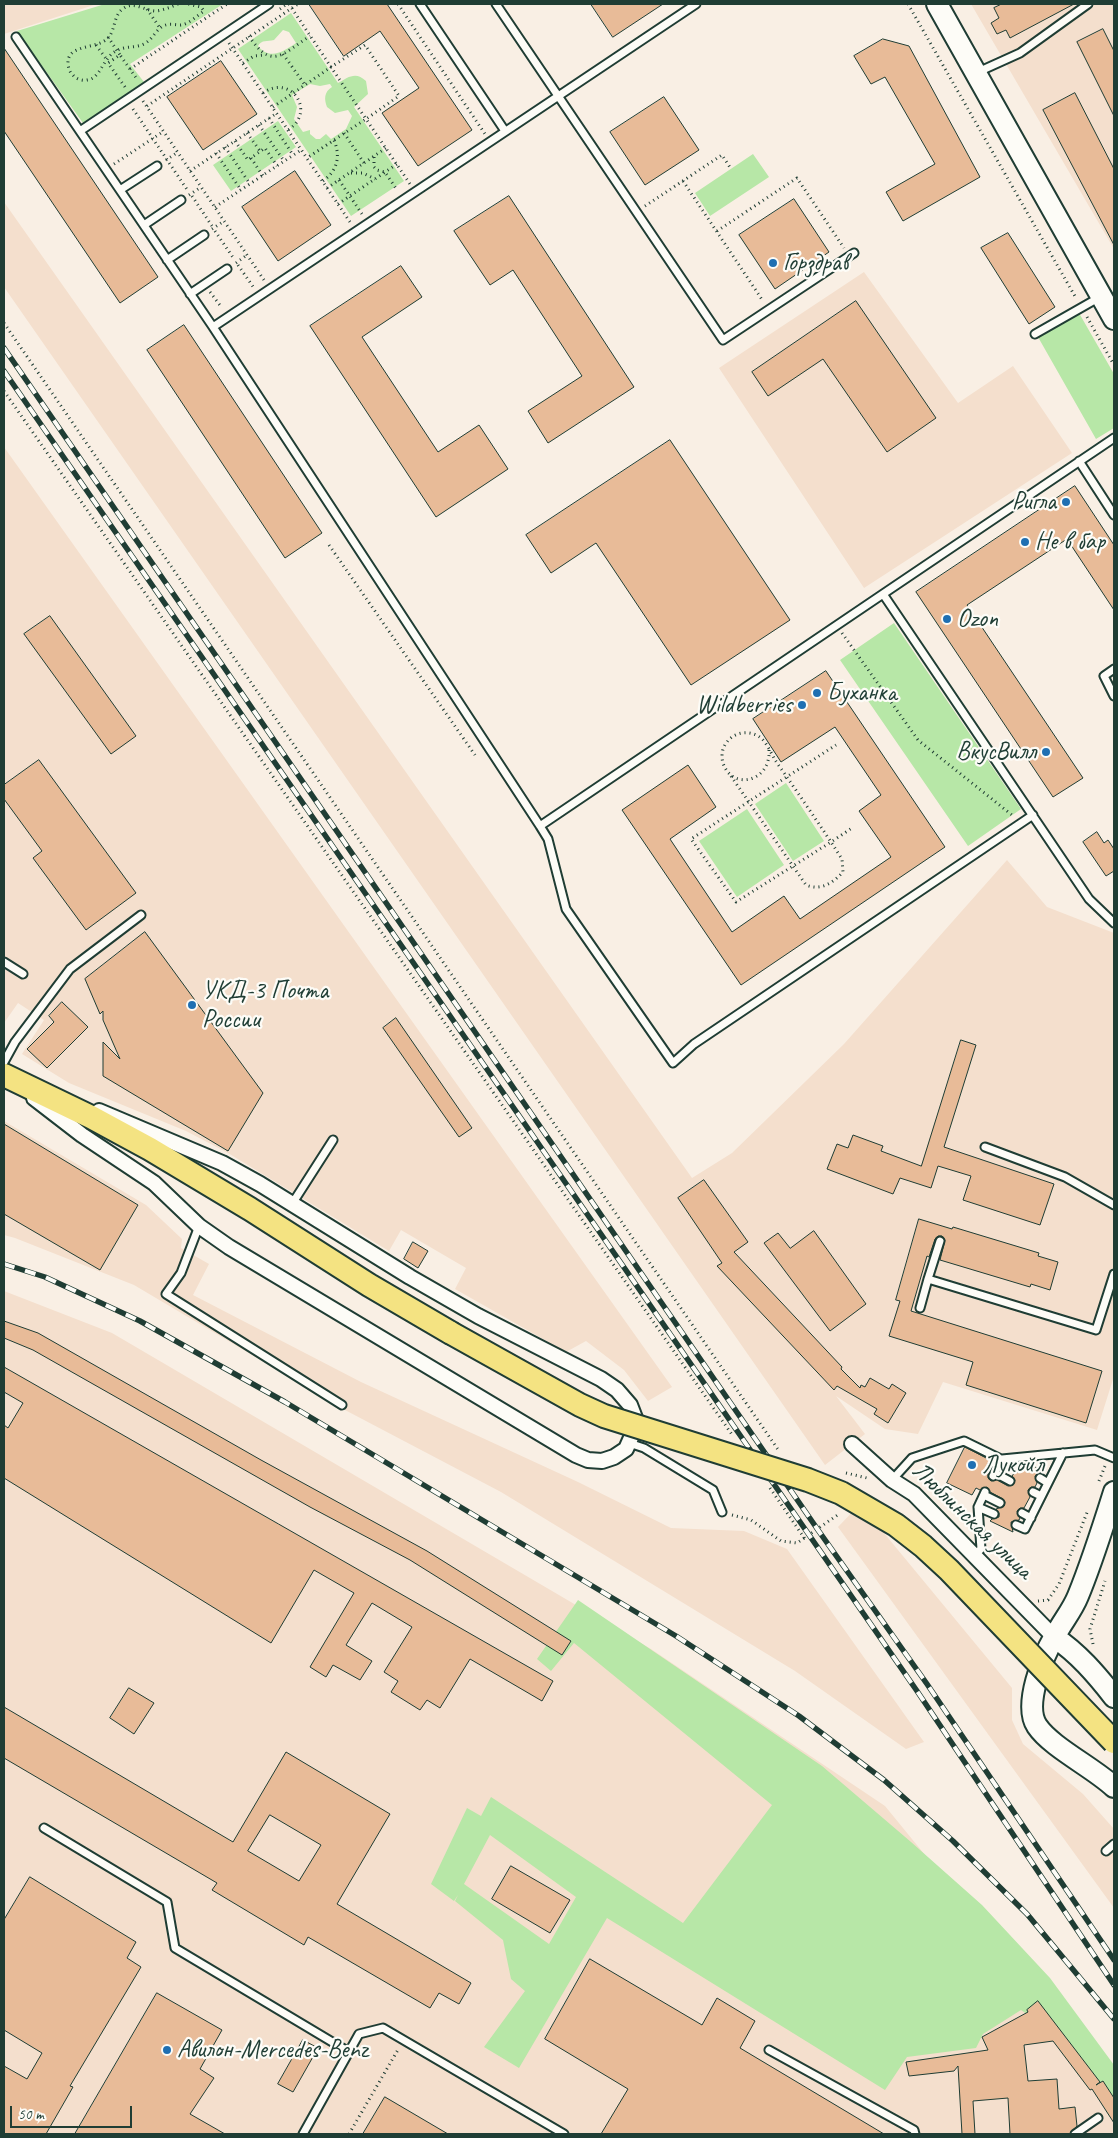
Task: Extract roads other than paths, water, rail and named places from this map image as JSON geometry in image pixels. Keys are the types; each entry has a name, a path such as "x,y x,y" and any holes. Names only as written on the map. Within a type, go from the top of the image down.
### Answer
{"main road":[{"path":"936,4 1114,319"},
{"path":"5,1071 34,1089 150,1149 250,1209 370,1286 580,1405 604,1416 808,1480 841,1494 880,1515 923,1546 949,1570 1114,1742"},
{"path":"1106,1488 1098,1542 1077,1597 1054,1636 1034,1689 1032,1709 1036,1725 1048,1738 1114,1787"},
{"name":"Люблинская улица","path":"1054,1636 1086,1663 1114,1697"}],"street":[{"path":"5,1071 82,1135 154,1184 199,1226 229,1247 576,1455 588,1460 608,1460 620,1453 629,1443 635,1424 633,1411 627,1400 617,1390 601,1380 478,1316 222,1163 130,1123 34,1089"},
{"name":"Люблинская улица","path":"852,1444 890,1477 914,1494 1054,1636"}],"lane":[{"path":"80,131 269,4"},
{"path":"420,4 505,131"},
{"path":"496,4 723,340 852,255"},
{"path":"213,327 696,4"},
{"path":"976,74 1020,53 1088,4"},
{"path":"16,37 213,327 540,826 548,839 566,909 674,1063 694,1044 1033,815"},
{"path":"120,190 157,166"},
{"path":"144,225 180,200"},
{"path":"167,260 204,235"},
{"path":"190,294 227,269"},
{"path":"1035,334 1101,296"},
{"path":"540,826 1114,438"},
{"path":"1078,462 1114,515"},
{"path":"883,594 1089,899 1114,923"},
{"path":"1114,668 1104,676 1114,696"},
{"path":"5,1071 15,1042 70,969 141,915"},
{"path":"4,962 23,974"},
{"path":"292,1204 333,1140"},
{"path":"985,1147 1065,1177 1114,1205"},
{"path":"199,1226 181,1272 166,1294 342,1405"},
{"path":"920,1308 940,1241"},
{"path":"928,1279 1096,1330 1114,1274"},
{"path":"890,1477 912,1458 964,1441 1017,1467"},
{"path":"629,1443 651,1452 713,1490 722,1512"},
{"path":"1002,1460 1095,1450 1112,1457"},
{"path":"1016,1525 1025,1529 1063,1454"},
{"path":"1002,1460 994,1475 1010,1481"},
{"path":"1040,1478 1048,1482"},
{"path":"1033,1492 1041,1496"},
{"path":"974,1555 981,1549 978,1507 985,1494 1000,1502"},
{"path":"978,1507 994,1514"},
{"path":"1022,1514 1031,1518"},
{"path":"44,1828 167,1902 175,1948 349,2052"},
{"path":"1106,1851 1114,1844"},
{"path":"303,2134 359,2034 383,2028 564,2134"},
{"path":"769,2050 914,2130 915,2134"},
{"path":"1075,2134 1098,2118"}],"railway":[{"path":"4,348 818,1530 927,1684 1114,1960"},
{"path":"4,371 917,1691 1114,1985"},
{"path":"4,1264 45,1277 140,1321 285,1402 676,1636 799,1716 884,1780 953,1841 1027,1914 1114,2019"}],"place":[{"name":"Горздрав","path":"773,263"},
{"name":"Ригла","path":"1066,502"},
{"name":"Не в бар","path":"1025,542"},
{"name":"Ozon","path":"947,619"},
{"name":"Буханка","path":"817,693"},
{"name":"Wildberries","path":"802,705"},
{"name":"ВкусВилл","path":"1046,752"},
{"name":"УКД-3 Почта России","path":"192,1005"},
{"name":"Лукойл","path":"972,1465"},
{"name":"Авилон-Mercedes-Benz","path":"167,2050"}]}
